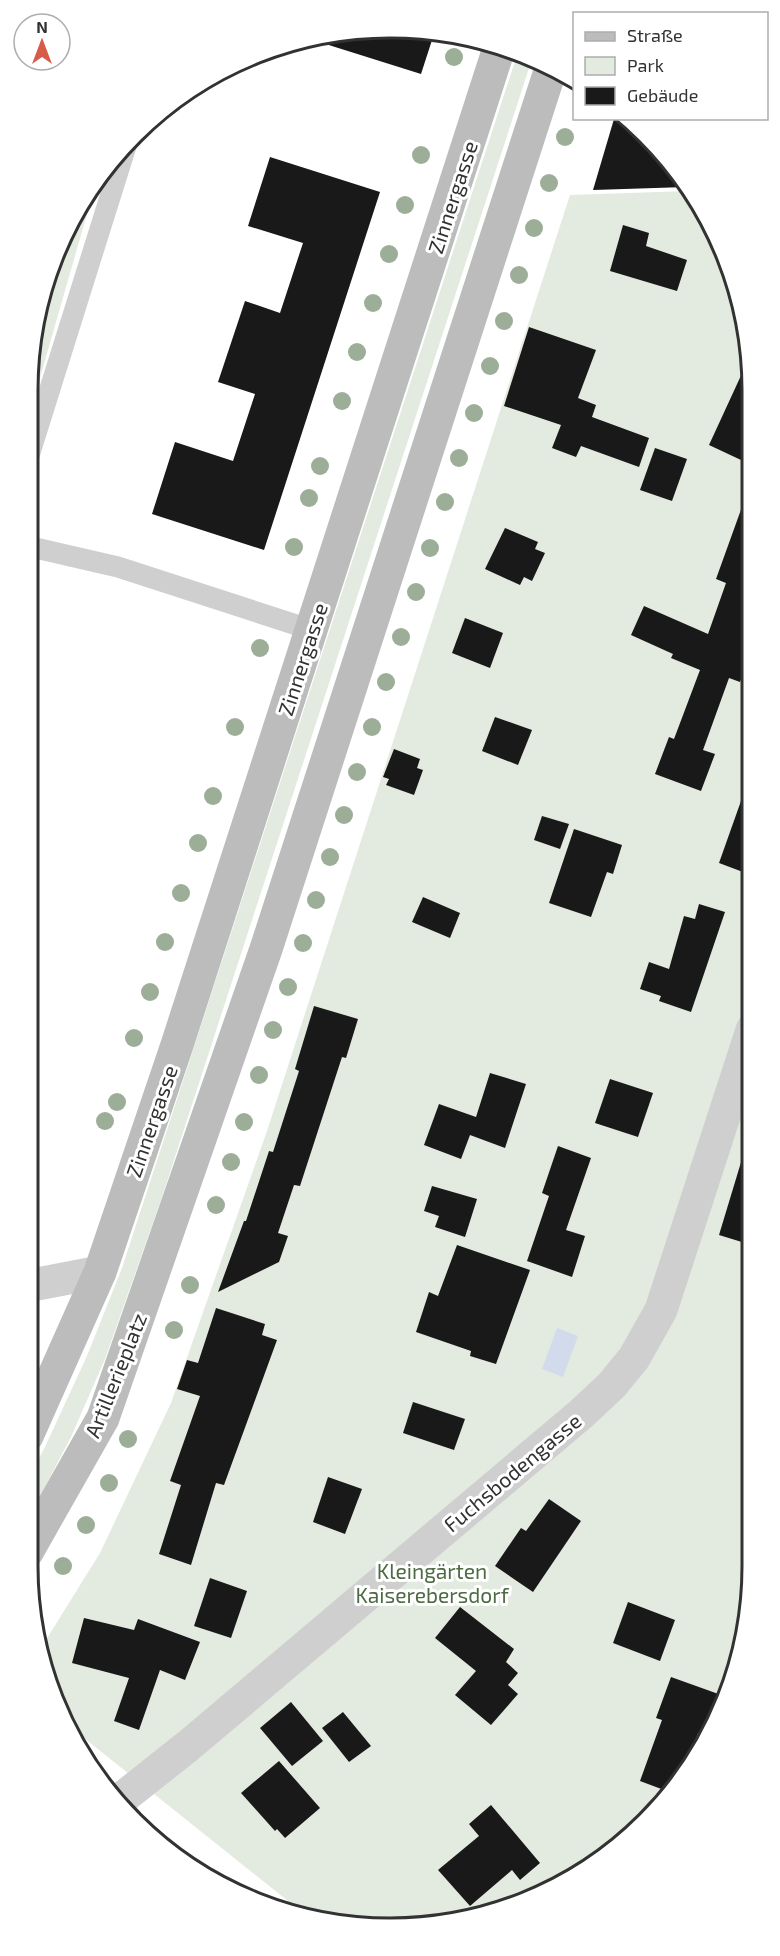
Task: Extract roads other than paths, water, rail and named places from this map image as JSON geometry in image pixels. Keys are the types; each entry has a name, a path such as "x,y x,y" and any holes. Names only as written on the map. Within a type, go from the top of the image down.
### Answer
{"main road":[{"name":"Zinnergasse","path":"100,1272 177,1045 497,54"},
{"name":"Artillerieplatz","path":"38,1533 103,1418 148,1291 266,949 549,75"},
{"path":"38,1411 100,1272"}],"street":[{"name":"Fuchsbodengasse","path":"124,1797 188,1746 564,1429 612,1385 634,1358 661,1310 742,1061"},
{"path":"38,1284 100,1272"}],"lane":[{"path":"38,427 121,163"},
{"path":"38,549 118,567 312,630"}],"water":[{"path":"557,1328 578,1336 563,1377 542,1369"}],"park label":[{"name":"Kleingärten Kaiserebersdorf","path":"432,1582"}]}
